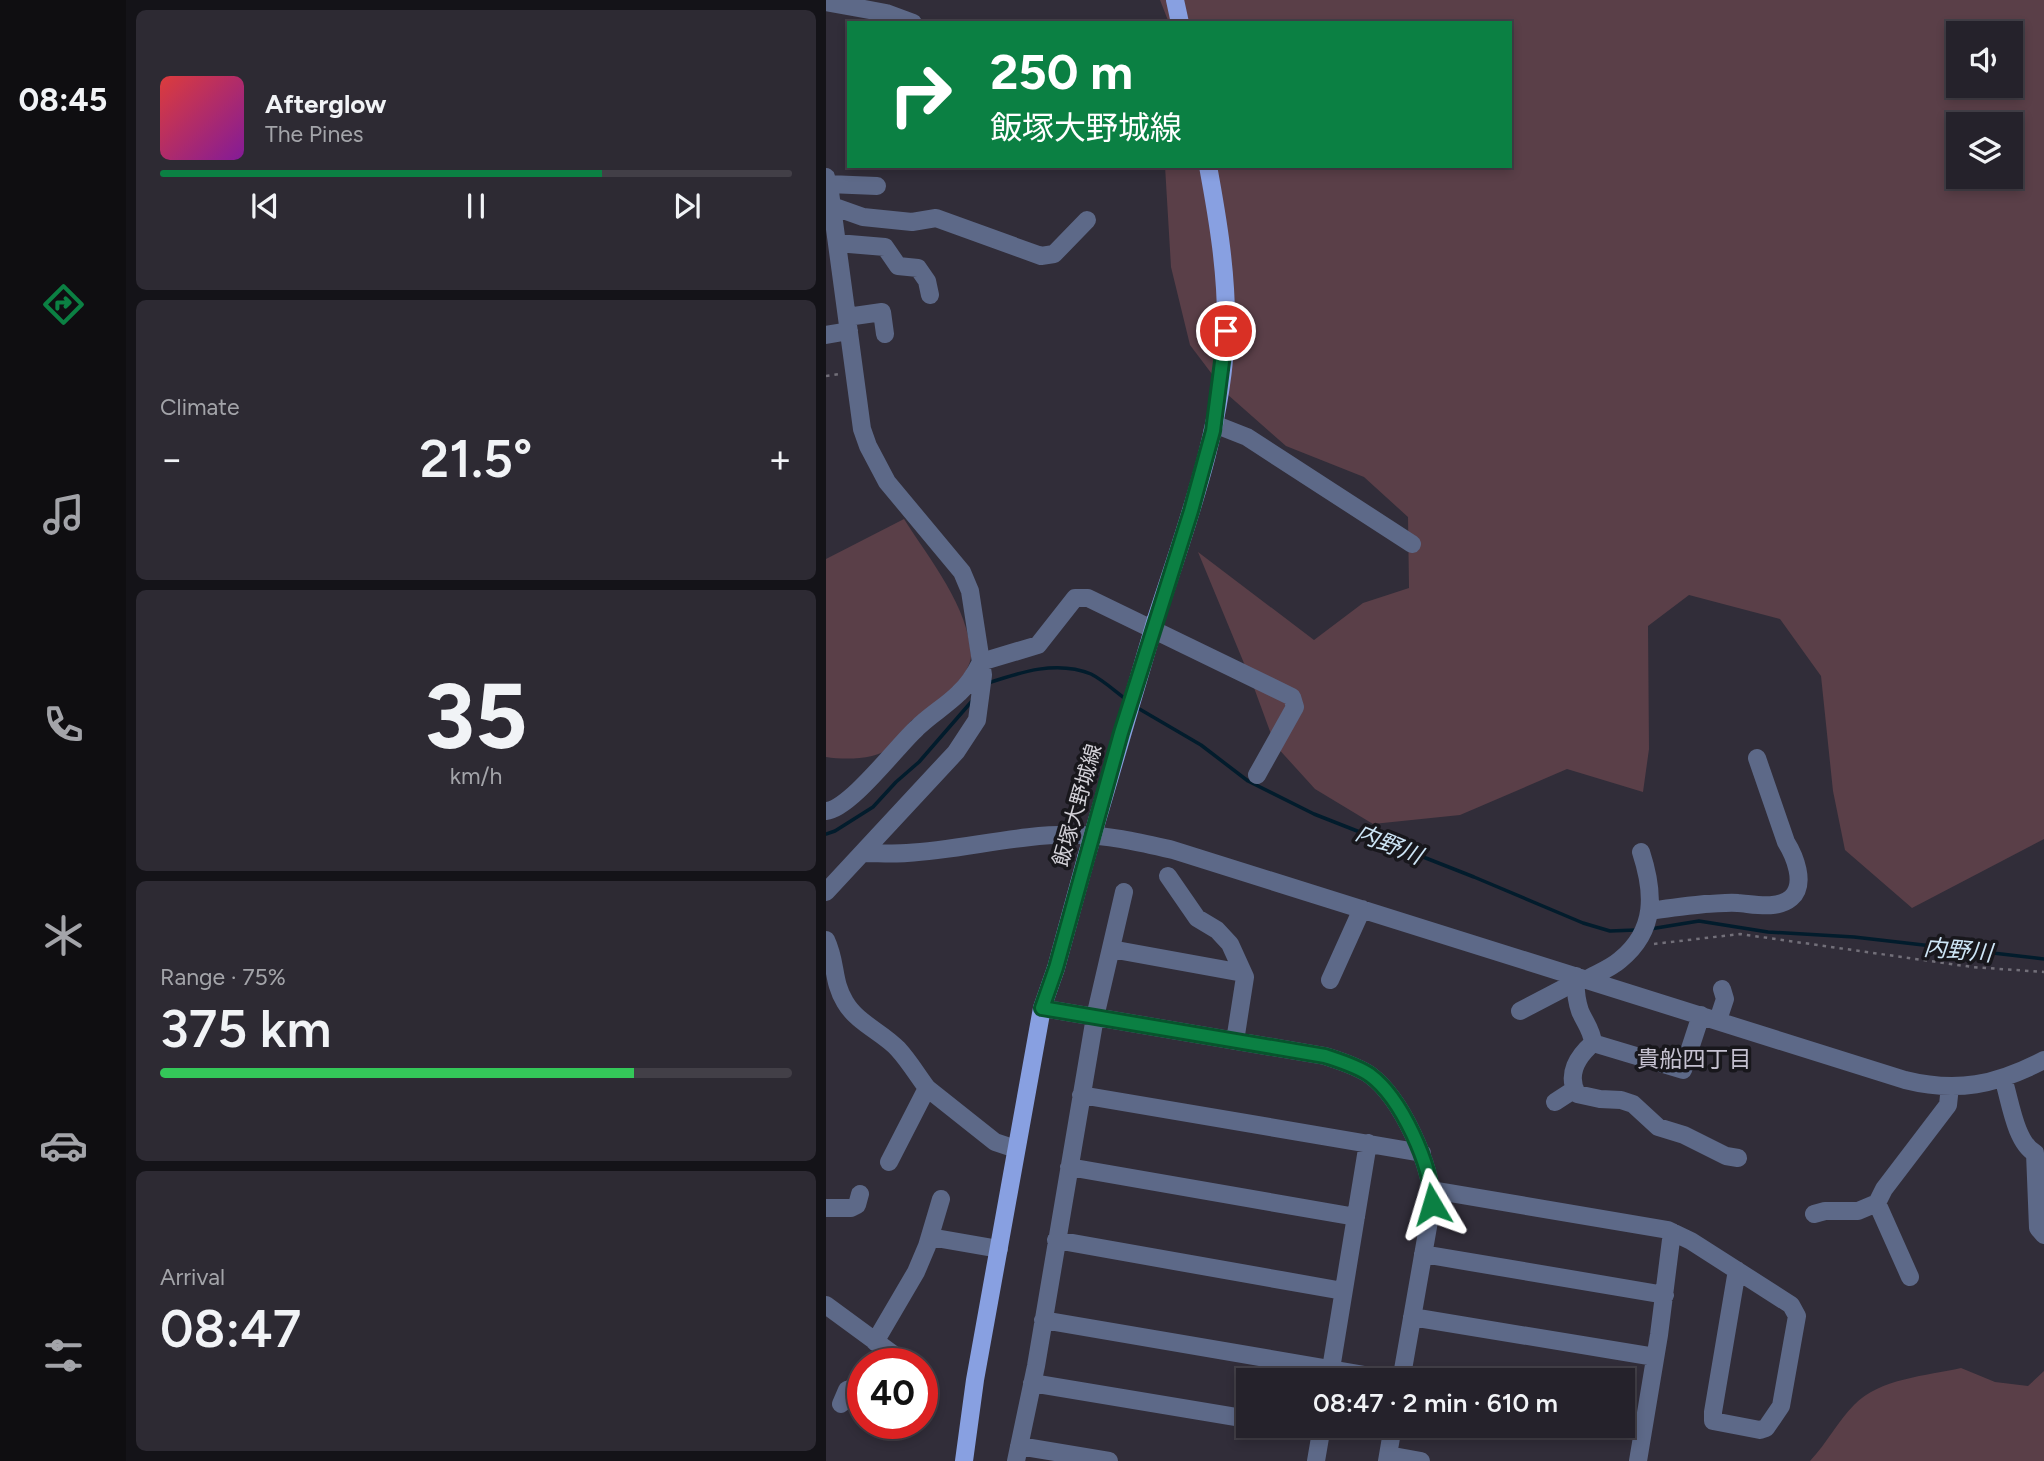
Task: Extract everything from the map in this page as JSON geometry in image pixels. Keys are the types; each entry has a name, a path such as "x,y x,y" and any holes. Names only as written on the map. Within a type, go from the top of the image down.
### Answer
{"main road":[{"path":"1175,0 1180,21"},
{"name":"飯塚大野城線","path":"964,1461 975,1380 1042,1008 1056,968 1156,619 1191,511 1214,424 1226,331 1220,231 1208,168"}],"street":[{"path":"826,2 886,13 908,21"},
{"path":"826,892 833,872 864,853 970,733 978,716 982,669 970,591 962,572 887,482 862,429 848,324 834,275 837,243 827,181 877,186"},
{"path":"832,206 863,217 912,222 936,218 1041,256 1054,254 1087,220"},
{"path":"837,243 885,247 898,266 918,268 927,281 930,295"},
{"path":"826,335 882,312 885,334"},
{"path":"1214,424 1247,437 1412,544"},
{"path":"826,811 831,811 844,802 863,785 916,728 960,693 982,669 1038,645 1075,598 1088,598 1292,697 1295,707 1257,775"},
{"path":"1650,914 1737,903 1757,906 1779,903 1791,898 1797,888 1798,873 1757,758"},
{"path":"864,853 906,853 1058,835 1124,839 1173,850 1580,981 1934,1087 1978,1084 2003,1078 2044,1060"},
{"path":"1520,1011 1619,961 1635,945 1650,914 1650,879 1641,852"},
{"path":"1168,876 1197,918 1217,930 1230,944 1245,977 1235,1041"},
{"path":"1109,1461 1017,1453 1032,1383 1095,1017 1124,892"},
{"path":"1330,980 1362,909"},
{"path":"826,940 834,957 836,986 846,1005 897,1048 927,1088 995,1142 1016,1149"},
{"path":"1111,949 1243,973"},
{"path":"1580,981 1579,1009 1592,1032 1593,1043 1576,1063 1573,1086 1577,1094 1633,1104 1658,1127 1684,1135 1726,1156 1738,1158"},
{"path":"1593,1043 1683,1070 1710,1018 1725,999 1722,989"},
{"path":"1042,1008 1325,1056 1369,1075 1387,1093 1422,1153 1432,1190 1432,1204 1402,1368"},
{"path":"2003,1078 2017,1129 2026,1145 2035,1153 2038,1228 2044,1235"},
{"path":"1814,1214 1825,1211 1858,1211 1877,1203 1884,1189 1948,1105 1951,1098 1950,1086"},
{"path":"890,1162 927,1088"},
{"path":"1555,1102 1575,1089"},
{"path":"1082,1095 1422,1153"},
{"path":"1331,1368 1368,1143"},
{"path":"1069,1167 1356,1217"},
{"path":"1432,1190 1672,1232 1737,1270 1791,1305 1797,1316 1781,1405 1766,1428 1760,1430 1713,1421 1737,1270"},
{"path":"826,1208 852,1208 857,1205 860,1194"},
{"path":"875,1348 916,1272 941,1199"},
{"path":"1877,1203 1910,1277"},
{"path":"1638,1461 1665,1294 1672,1232"},
{"path":"930,1237 999,1250"},
{"path":"1056,1240 1343,1291"},
{"path":"1423,1254 1665,1294"},
{"path":"826,1305 883,1348"},
{"path":"1412,1317 1655,1357"},
{"path":"1043,1320 1298,1368"},
{"path":"1032,1383 1236,1417"},
{"path":"841,1404 847,1390"},
{"path":"1635,1423 1644,1425"},
{"path":"1316,1461 1319,1438"},
{"path":"1391,1438 1387,1458 1421,1461"}],"path":[{"path":"1635,945 1740,934 1972,967 2044,972"}],"shaded area":[{"path":"1160,0 2044,0 2044,839 1912,908 1845,850 1833,791 1821,676 1780,619 1689,595 1648,626 1649,749 1643,792 1567,769 1460,815 1373,824 1315,789 1275,745 1198,552 1314,640 1363,603 1409,588 1408,517 1364,477 1286,446 1227,394 1190,345 1171,267 1165,168 1512,168 1512,21 1168,21"},
{"path":"904,519 956,602 969,638 970,663 952,690 911,721 896,743 886,751 861,758 826,757 826,559"},
{"path":"1961,1368 1995,1382 2028,1386 2044,1371 2044,1461 1810,1461 1848,1411 1865,1396 1904,1379"}],"waterway":[{"name":"内野川","path":"988,683 1039,669 1065,668 1091,674 1127,700"},
{"name":"内野川","path":"826,834 873,807 919,762 972,701"},
{"name":"内野川","path":"1136,707 1201,745 1248,781 1314,814 1583,923 1610,931 1636,930"},
{"name":"内野川","path":"1650,929 1699,921 1768,932 1854,937 2044,959"}],"district":[{"name":"貴船四丁目","path":"1694,1059"}],"route":[{"path":"1226,331 1213,431 1191,511 1121,733 1056,968 1042,1008 1325,1056 1348,1064 1369,1075 1387,1093 1401,1114 1426,1164 1432,1204"}]}
